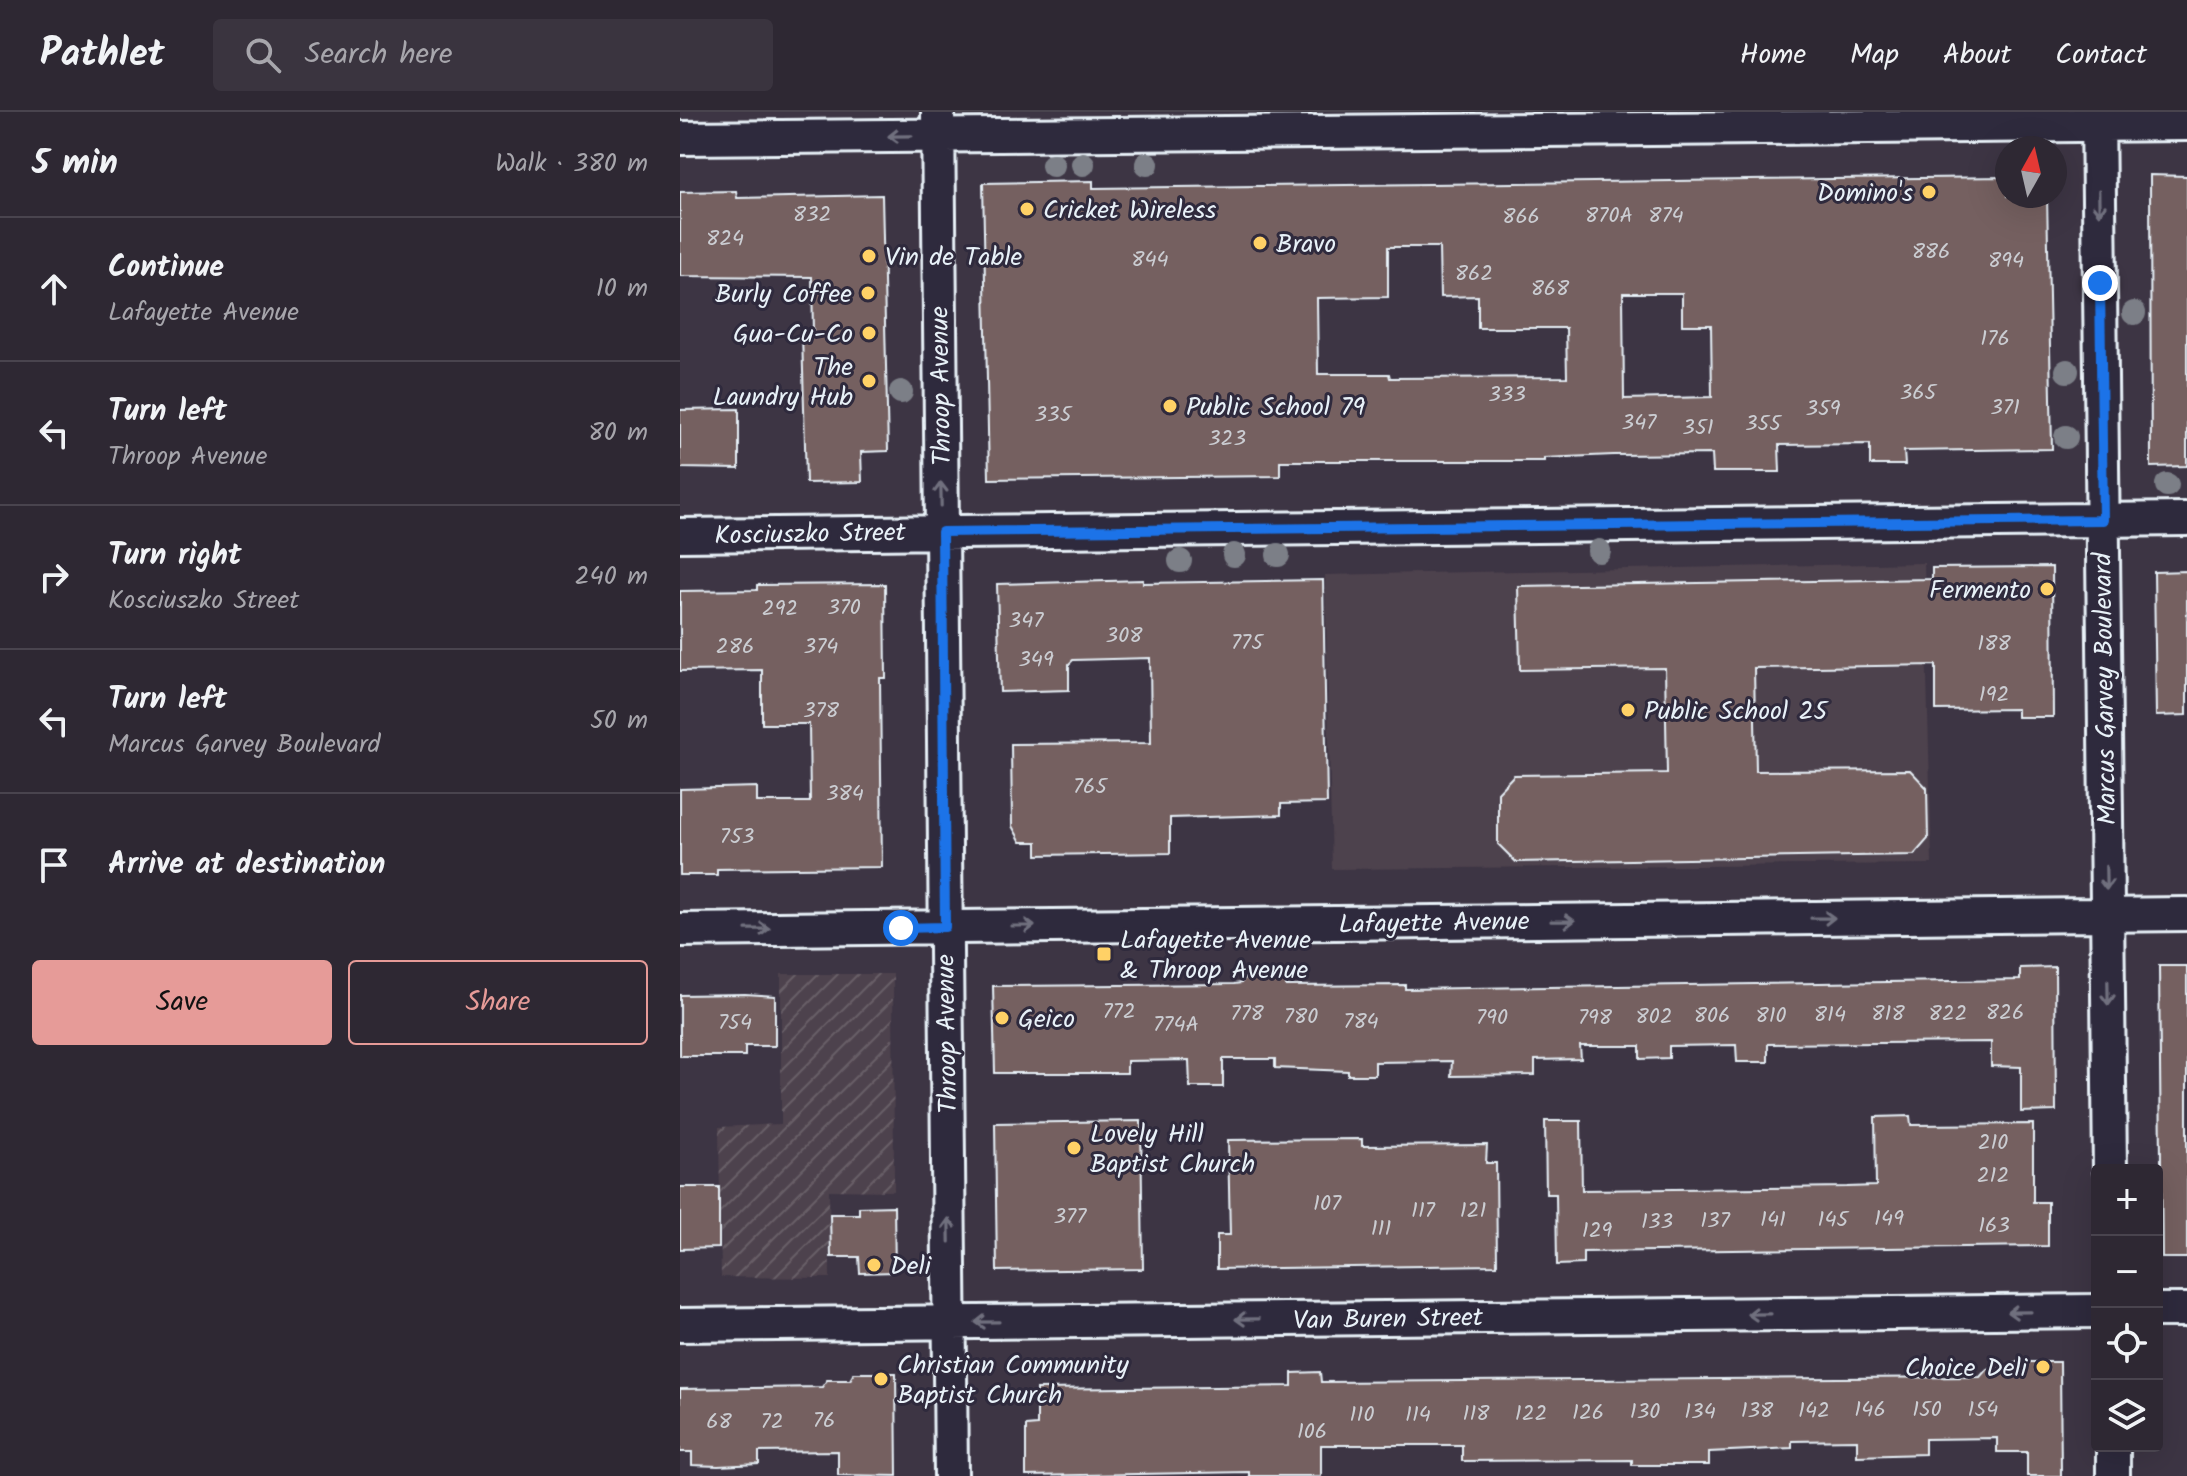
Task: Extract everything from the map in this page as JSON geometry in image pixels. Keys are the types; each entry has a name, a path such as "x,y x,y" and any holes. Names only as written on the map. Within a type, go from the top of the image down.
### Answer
{"street":[{"path":"680,138 938,124 2098,118 2187,124"},
{"name":"Marcus Garvey Boulevard","path":"2098,118 2110,1164"},
{"name":"Throop Avenue","path":"938,124 951,1476"},
{"name":"Kosciuszko Street","path":"680,535 2187,519"},
{"name":"Lafayette Avenue","path":"680,930 2187,914"},
{"path":"2163,1310 2187,1310"},
{"name":"Van Buren Street","path":"680,1325 2091,1311"},
{"path":"2113,1452 2113,1476"}],"shaded area":[{"name":"Public School 25","path":"1924,563 1932,864 1332,869 1325,575"},
{"path":"781,974 893,974 894,1191 829,1190 830,1278 721,1277 719,1127 781,1124"}],"building":[{"path":"2150,175 2187,176 2187,466 2151,467"},
{"path":"1995,177 1995,208 2047,208 2052,449 1904,451 1905,465 1870,465 1870,444 1779,445 1780,472 1713,472 1712,454 1614,455 1544,458 1544,461 1280,461 1280,476 989,479 983,183 1093,181 1093,188","holes":["1388,247 1439,247 1440,297 1478,296 1478,328 1566,328 1567,377 1390,378 1389,374 1318,374 1317,298 1388,297","1623,293 1682,293 1682,325 1711,325 1712,397 1624,399"]},
{"path":"736,191 737,198 882,195 888,451 861,452 862,482 806,483 802,333 813,333 812,277 680,276 680,192"},
{"path":"739,409 739,469 680,468 680,410"},
{"path":"2052,567 2053,717 2017,717 2017,709 1936,710 1936,665 1754,668 1756,771 1910,770 1927,788 1928,839 1914,855 1516,862 1498,844 1498,792 1514,775 1667,773 1665,668 1520,670 1518,586 1932,579 1932,568"},
{"path":"2187,571 2187,715 2156,716 2154,572"},
{"path":"1143,580 1143,583 1323,580 1327,803 1281,804 1281,815 1170,818 1170,853 1037,855 1037,842 1021,842 1012,826 1011,744 1151,743 1150,658 1073,660 1069,664 1069,690 1000,692 997,584"},
{"path":"885,584 886,678 880,678 882,867 717,869 717,875 680,875 680,789 757,787 757,802 810,802 809,724 762,724 762,670 680,671 680,591 757,590 757,585"},
{"path":"2159,966 2187,966 2187,1258 2163,1258"},
{"path":"2055,967 2056,1111 2021,1112 2021,1067 1991,1066 1991,1042 1768,1044 1768,1062 1737,1062 1736,1045 1669,1046 1669,1058 1640,1059 1640,1046 1580,1046 1581,1059 1535,1060 1535,1075 1451,1076 1452,1061 1375,1062 1375,1075 1348,1075 1348,1071 1275,1068 1275,1059 1223,1059 1223,1087 1190,1087 1189,1060 1127,1061 1127,1073 995,1073 993,986 1234,984 1241,983 1247,974 1286,973 1286,986 1405,985 1405,989 2020,980 2020,968"},
{"path":"680,995 775,996 775,1046 745,1046 745,1056 680,1056"},
{"path":"1910,1116 1911,1125 2033,1124 2033,1202 2048,1202 2048,1246 1583,1252 1583,1264 1557,1265 1556,1194 1546,1194 1545,1121 1581,1121 1582,1190 1847,1187 1876,1186 1875,1117"},
{"path":"1141,1121 1143,1269 997,1271 995,1123"},
{"path":"1362,1139 1362,1146 1487,1145 1486,1163 1496,1163 1497,1265 1217,1269 1217,1235 1230,1235 1228,1140"},
{"path":"680,1187 719,1187 719,1248 680,1249"},
{"path":"894,1206 895,1272 860,1273 859,1257 831,1257 830,1214 859,1214 859,1207"},
{"path":"2014,1362 2060,1362 2061,1476 2027,1476 2027,1452 1997,1452 1997,1438 1925,1439 1925,1454 1857,1456 1857,1440 1792,1441 1792,1448 1709,1452 1709,1465 1632,1465 1632,1460 1462,1461 1462,1445 1321,1445 1321,1476 1249,1476 1249,1472 1026,1476 1026,1426 1037,1425 1037,1389 1292,1386 1292,1373 1320,1372 1321,1382 1980,1377 1987,1369 2007,1369"},
{"path":"854,1373 896,1373 897,1476 838,1475 838,1451 759,1452 759,1464 718,1466 692,1465 692,1452 680,1452 680,1389 822,1387 827,1380 850,1380"}],"place":[{"name":"Domino's","path":"1929,192"},
{"name":"Cricket Wireless","path":"1027,209"},
{"name":"Bravo","path":"1260,243"},
{"name":"Vin de Table","path":"869,256"},
{"name":"Burly Coffee","path":"868,293"},
{"name":"Gua-Cu-Co","path":"869,333"},
{"name":"The Laundry Hub","path":"869,381"},
{"name":"Public School 79","path":"1170,406"},
{"name":"Fermento","path":"2047,589"},
{"name":"Public School 25","path":"1628,710"},
{"name":"Lafayette Avenue & Throop Avenue","path":"1104,954"},
{"name":"Geico","path":"1002,1018"},
{"name":"Lovely Hill Baptist Church","path":"1074,1148"},
{"name":"Deli","path":"874,1265"},
{"name":"Choice Deli","path":"2043,1367"},
{"name":"Christian Community Baptist Church","path":"881,1379"}],"route":[{"path":"901,928 945,927 942,532 2103,520 2100,283"}]}
